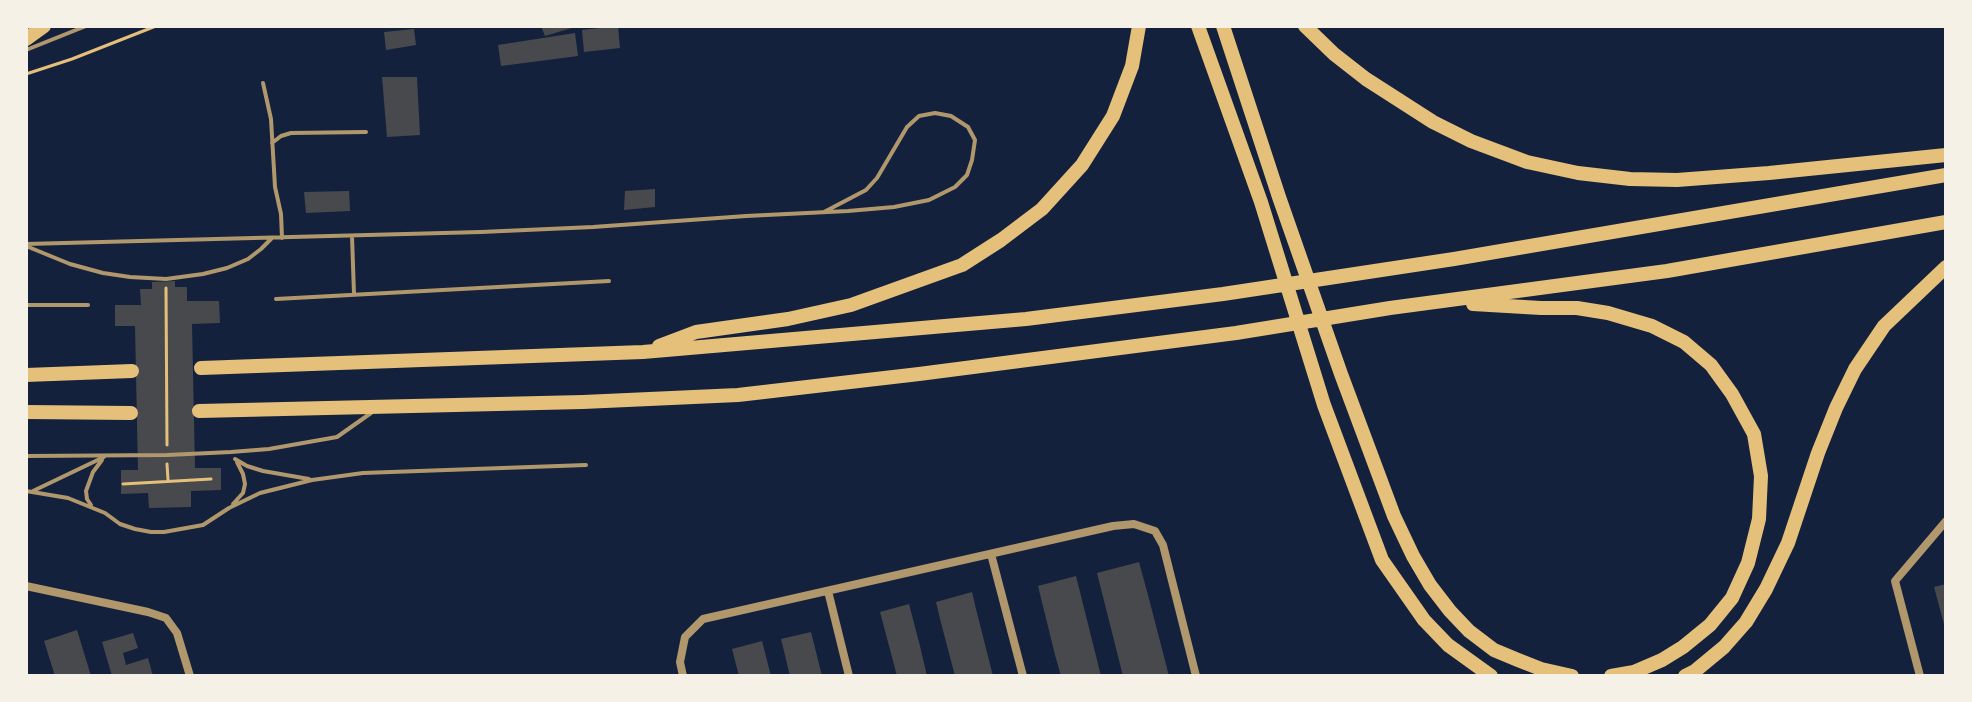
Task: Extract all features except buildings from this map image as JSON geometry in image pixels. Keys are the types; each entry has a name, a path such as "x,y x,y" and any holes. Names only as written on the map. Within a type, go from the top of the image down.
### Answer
{"highway":[{"path":"26,39 44,26"},
{"path":"643,352 696,332 788,319 851,305 962,265 1001,240 1042,209 1082,165 1113,116 1132,66 1139,26"},
{"path":"1198,26 1261,202 1324,405 1382,560 1424,620 1448,645 1491,676"},
{"path":"1223,26 1341,374 1394,516 1413,556 1450,611 1494,650 1541,669 1572,676"},
{"path":"1305,26 1366,79 1433,122 1471,141 1527,162 1578,173 1677,180 1946,155"},
{"path":"201,368 643,352 1026,319 1223,294 1454,259 1946,175"},
{"path":"199,411 738,395 1236,333 1390,308 1667,271 1946,222"},
{"path":"1685,676 1724,647 1746,622 1788,543 1818,453 1855,369 1884,326 1946,267"},
{"path":"1445,301 1577,308 1652,326 1684,342 1711,365 1732,394 1754,434 1761,476 1759,519 1748,563 1732,598 1710,625 1683,647 1634,672 1611,676"},
{"path":"26,375 132,371"},
{"path":"26,412 131,413"}],"street":[{"path":"1920,676 1895,581 1946,521"},
{"path":"683,676 680,662 685,637 703,619 1113,526 1134,524 1155,531 1163,545 1196,676"},
{"path":"991,554 1023,676"},
{"path":"26,586 166,618 177,633 190,676"},
{"path":"828,591 849,676"}],"lane":[{"path":"26,50 86,26"},
{"path":"263,83 269,102 282,238"},
{"path":"26,245 593,227 824,212 894,207 929,200 955,187 967,175 975,140 968,127 951,116 935,113 919,116 907,127 877,178 866,190 824,212"},
{"path":"272,143 291,133 366,132"},
{"path":"352,236 354,295"},
{"path":"26,245 70,264 103,273 166,279 227,268 248,259 272,238"},
{"path":"276,299 609,281"},
{"path":"26,305 88,305"},
{"path":"26,456 167,455 301,444 337,437 380,407"},
{"path":"229,508 243,493 245,484 231,452"},
{"path":"33,491 106,456"},
{"path":"93,508 86,491 97,464 106,456"},
{"path":"235,459 263,471 312,480"},
{"path":"26,491 68,498 120,524 151,532 203,525 260,493 312,480 363,473 586,465"}],"path":[{"path":"26,74 156,26"},
{"path":"166,279 168,480"},
{"path":"123,484 211,479"}]}
